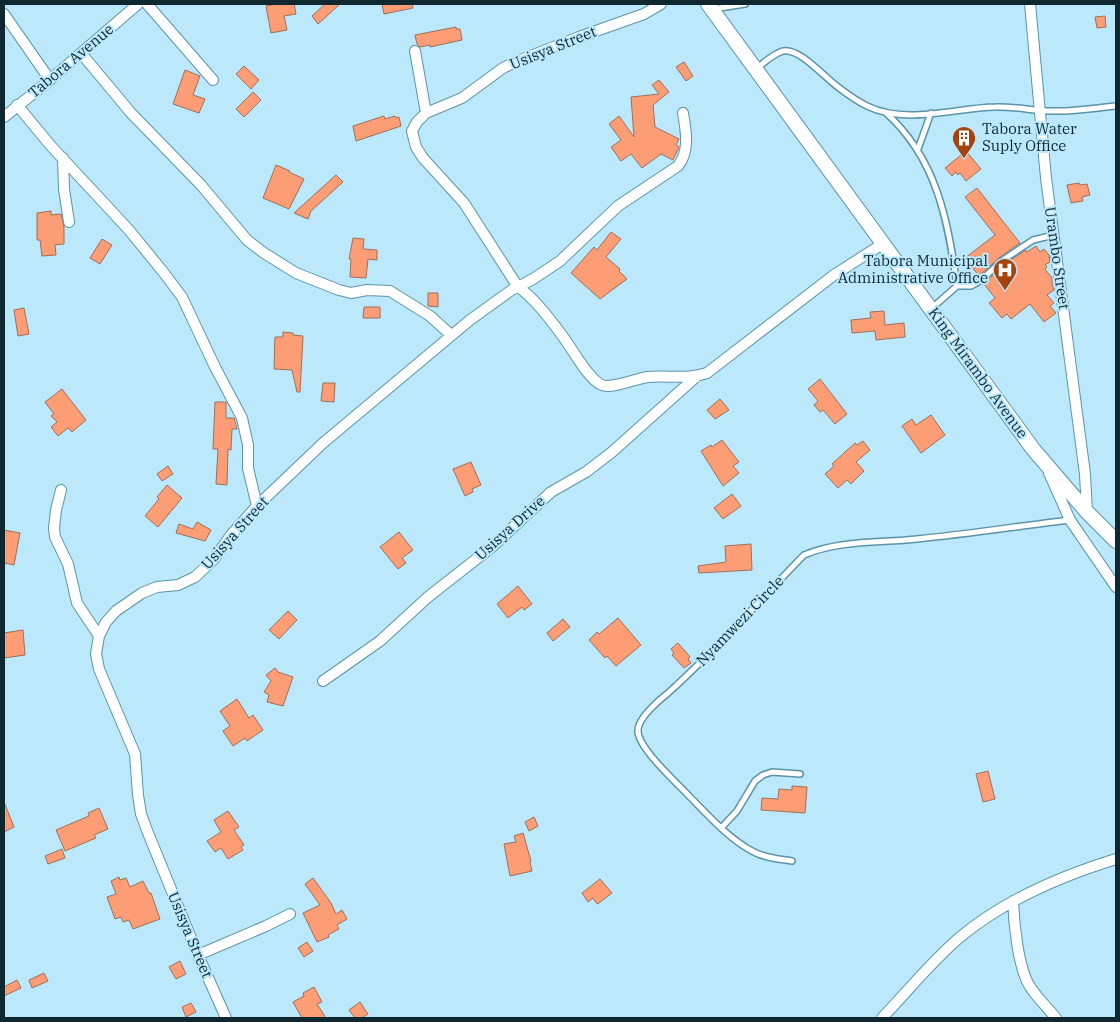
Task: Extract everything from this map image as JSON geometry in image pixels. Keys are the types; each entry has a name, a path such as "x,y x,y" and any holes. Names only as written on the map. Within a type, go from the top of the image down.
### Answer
{"main road":[{"name":"King Mirambo Avenue","path":"711,7 1012,420 1045,463 1088,512 1115,536"}],"street":[{"name":"Tabora Avenue","path":"4,117 138,4"},
{"path":"147,4 213,80"},
{"name":"Usisya Street","path":"426,113 462,98 503,68 513,63 578,37 644,14 661,4"},
{"name":"Urambo Street","path":"1030,4 1046,178 1085,474 1088,512"},
{"path":"4,14 50,80"},
{"path":"415,51 426,113 417,122 412,131 416,148 464,202 518,287 524,291 546,316 594,380 602,386 648,377 697,376 707,373 834,276 884,243"},
{"path":"81,54 131,113 201,184 247,240 264,253 296,274 338,290 351,293 367,290 390,291 430,316 451,335"},
{"path":"17,105 129,230 182,297 215,367 242,418 248,445 248,468 257,506"},
{"name":"Usisya Street","path":"226,1018 198,955 142,814 138,795 135,754 99,669 96,654 99,636 106,622 116,611 142,593 157,587 178,585 195,577 214,559 231,535 257,506 323,442 492,302 506,292 533,280 560,260 618,206 678,166 684,159 686,149 683,113"},
{"path":"63,158 64,189 69,222"},
{"name":"Usisya Drive","path":"323,681 380,641 428,597 493,546 550,492 586,472 612,452 697,376"},
{"path":"1045,463 1070,520 1116,587"},
{"path":"61,490 56,510 55,537 68,564 77,602 99,636"},
{"path":"882,1018 958,939 985,918 1013,901 1058,881 1116,859"},
{"path":"1013,901 1015,928 1026,979 1036,995 1056,1018"},
{"path":"198,955 290,914"}],"lane":[{"path":"711,7 745,4"},
{"path":"756,69 784,51 793,52 802,56 838,87 868,106 884,112 914,115 996,107 1071,112 1116,106"},
{"path":"884,112 899,124 918,149 927,166 942,204 951,242 957,286"},
{"path":"918,149 931,113"},
{"path":"932,309 957,286 971,286 1033,240 1054,235"},
{"name":"Nyamwezi Circle","path":"792,861 767,857 752,851 699,806 643,746 638,731 640,722 654,705 692,671 804,555 818,549 837,545 918,539 1070,520"},
{"path":"722,827 737,811 755,781 763,775 772,772 800,774"}],"building":[{"path":"294,4 296,14 284,16 287,30 271,33 266,6"},
{"path":"325,4 340,4 318,24 312,16"},
{"path":"382,4 412,4 413,8 384,14"},
{"path":"1105,16 1106,27 1097,28 1095,17"},
{"path":"456,27 456,29 460,29 462,40 430,47 430,45 420,47 417,44 415,35"},
{"path":"684,62 693,76 686,81 676,67"},
{"path":"244,66 259,80 251,89 236,74"},
{"path":"185,70 200,76 193,95 205,99 199,113 173,104"},
{"path":"659,80 669,92 653,105 655,127 679,139 676,145 679,147 673,160 661,154 642,168 631,154 621,161 611,147 621,140 609,124 619,116 634,137 631,97 659,94 652,85"},
{"path":"253,92 261,100 244,117 236,109"},
{"path":"384,116 385,119 395,116 396,118 399,117 401,126 356,141 353,126"},
{"name":"Tabora Water Suply Office","path":"966,151 981,169 966,181 960,173 958,175 956,172 952,176 945,168"},
{"path":"276,165 304,179 289,209 263,198"},
{"path":"336,175 343,182 311,211 308,219 294,213"},
{"path":"1079,183 1080,185 1087,184 1090,195 1082,197 1083,201 1071,203 1067,185"},
{"path":"977,188 1020,243 1000,257 979,276 965,258 995,235 965,197"},
{"path":"51,211 51,215 61,214 64,227 64,244 55,245 56,255 42,256 40,240 37,240 37,213"},
{"path":"611,232 621,239 606,257 620,269 619,271 627,279 600,299 571,273 594,247 597,250"},
{"path":"353,238 364,239 363,249 377,250 377,260 368,259 366,278 350,277 351,259 349,259"},
{"path":"102,239 112,245 100,264 90,258"},
{"path":"1036,246 1040,252 1044,249 1049,255 1050,262 1045,265 1047,267 1045,269 1052,278 1054,290 1047,295 1054,303 1050,306 1056,313 1044,322 1030,304 1011,319 1007,314 1002,318 989,303 995,298 984,284 1006,263"},
{"path":"428,293 438,293 438,307 428,306"},
{"path":"364,307 380,307 380,318 363,318"},
{"path":"24,308 29,334 18,336 14,310"},
{"path":"884,311 885,325 904,323 905,337 876,340 875,331 852,333 851,320 871,318 870,312"},
{"path":"283,332 303,336 300,392 297,392 292,370 274,369 275,337 283,337"},
{"path":"820,379 847,414 835,424 823,410 820,412 814,405 818,401 808,389"},
{"path":"323,383 335,383 334,402 321,401"},
{"path":"62,389 86,420 72,432 68,428 58,436 51,427 57,422 51,416 54,414 45,402"},
{"path":"720,399 729,410 715,419 707,410"},
{"path":"215,402 226,402 226,418 234,418 237,429 232,429 231,450 228,449 227,485 216,484 218,449 213,449"},
{"path":"931,415 945,435 921,453 902,426 912,419 916,425"},
{"path":"722,440 739,462 733,466 739,473 723,486 701,451 711,445 712,447"},
{"path":"863,441 870,450 856,462 864,471 851,484 847,480 838,488 825,474 834,466 832,464 855,443 857,445"},
{"path":"471,462 481,485 472,489 473,492 465,496 453,469"},
{"path":"168,466 173,474 162,481 157,474"},
{"path":"167,485 182,498 158,527 145,516 159,499 157,497"},
{"path":"732,494 741,506 723,519 714,508"},
{"path":"197,522 211,530 205,541 176,533 179,524 193,529"},
{"path":"4,530 20,533 14,565 4,563"},
{"path":"399,532 413,550 402,558 406,563 398,569 380,547"},
{"path":"751,544 752,570 699,573 698,566 726,562 725,546"},
{"path":"518,586 532,604 524,610 522,607 508,618 497,604"},
{"path":"288,611 297,620 279,639 269,630"},
{"path":"618,618 641,645 616,666 607,656 605,658 589,640 597,632 599,634"},
{"path":"563,619 570,627 553,641 547,633"},
{"path":"23,630 25,655 4,658 4,633"},
{"path":"678,643 690,657 688,659 691,663 684,668 672,655 674,653 671,649"},
{"path":"275,668 278,672 293,677 283,706 267,702 269,695 264,692 271,681 266,675"},
{"path":"237,699 249,718 253,715 263,730 247,741 245,738 233,746 223,731 230,726 220,711"},
{"path":"988,771 995,799 983,802 976,774"},
{"path":"792,786 807,787 805,813 761,810 762,798 778,799 779,789 792,790"},
{"path":"4,802 14,827 4,832"},
{"path":"99,808 108,829 94,835 96,838 65,851 56,830 89,816 88,813"},
{"path":"228,811 239,827 234,830 244,845 241,847 243,850 228,859 221,848 215,852 207,841 221,832 214,820"},
{"path":"534,817 538,826 529,831 525,822"},
{"path":"523,833 532,871 510,876 504,844 516,842 514,836"},
{"path":"62,849 65,858 48,864 45,856"},
{"path":"119,877 120,880 126,878 130,887 143,881 149,893 151,893 160,919 133,929 129,920 123,922 121,917 115,919 107,897 116,894 111,881"},
{"path":"313,878 331,903 336,914 342,910 347,919 337,925 339,929 328,935 329,937 317,942 303,913 320,905 305,884"},
{"path":"600,879 612,893 597,904 593,898 588,902 582,893"},
{"path":"307,942 313,951 304,957 298,948"},
{"path":"180,961 186,974 176,979 169,967"},
{"path":"44,973 48,981 32,988 29,980"},
{"path":"17,980 21,988 4,996 4,987"},
{"path":"314,987 322,1002 317,1004 326,1018 302,1018 293,1002 304,996 303,993"},
{"path":"360,1002 368,1014 362,1018 355,1018 349,1010"},
{"path":"191,1003 196,1012 186,1017 182,1007"}],"place":[{"name":"Tabora Water Suply Office","path":"964,159"},
{"name":"Tabora Municipal Administrative Office","path":"1005,291"}]}
